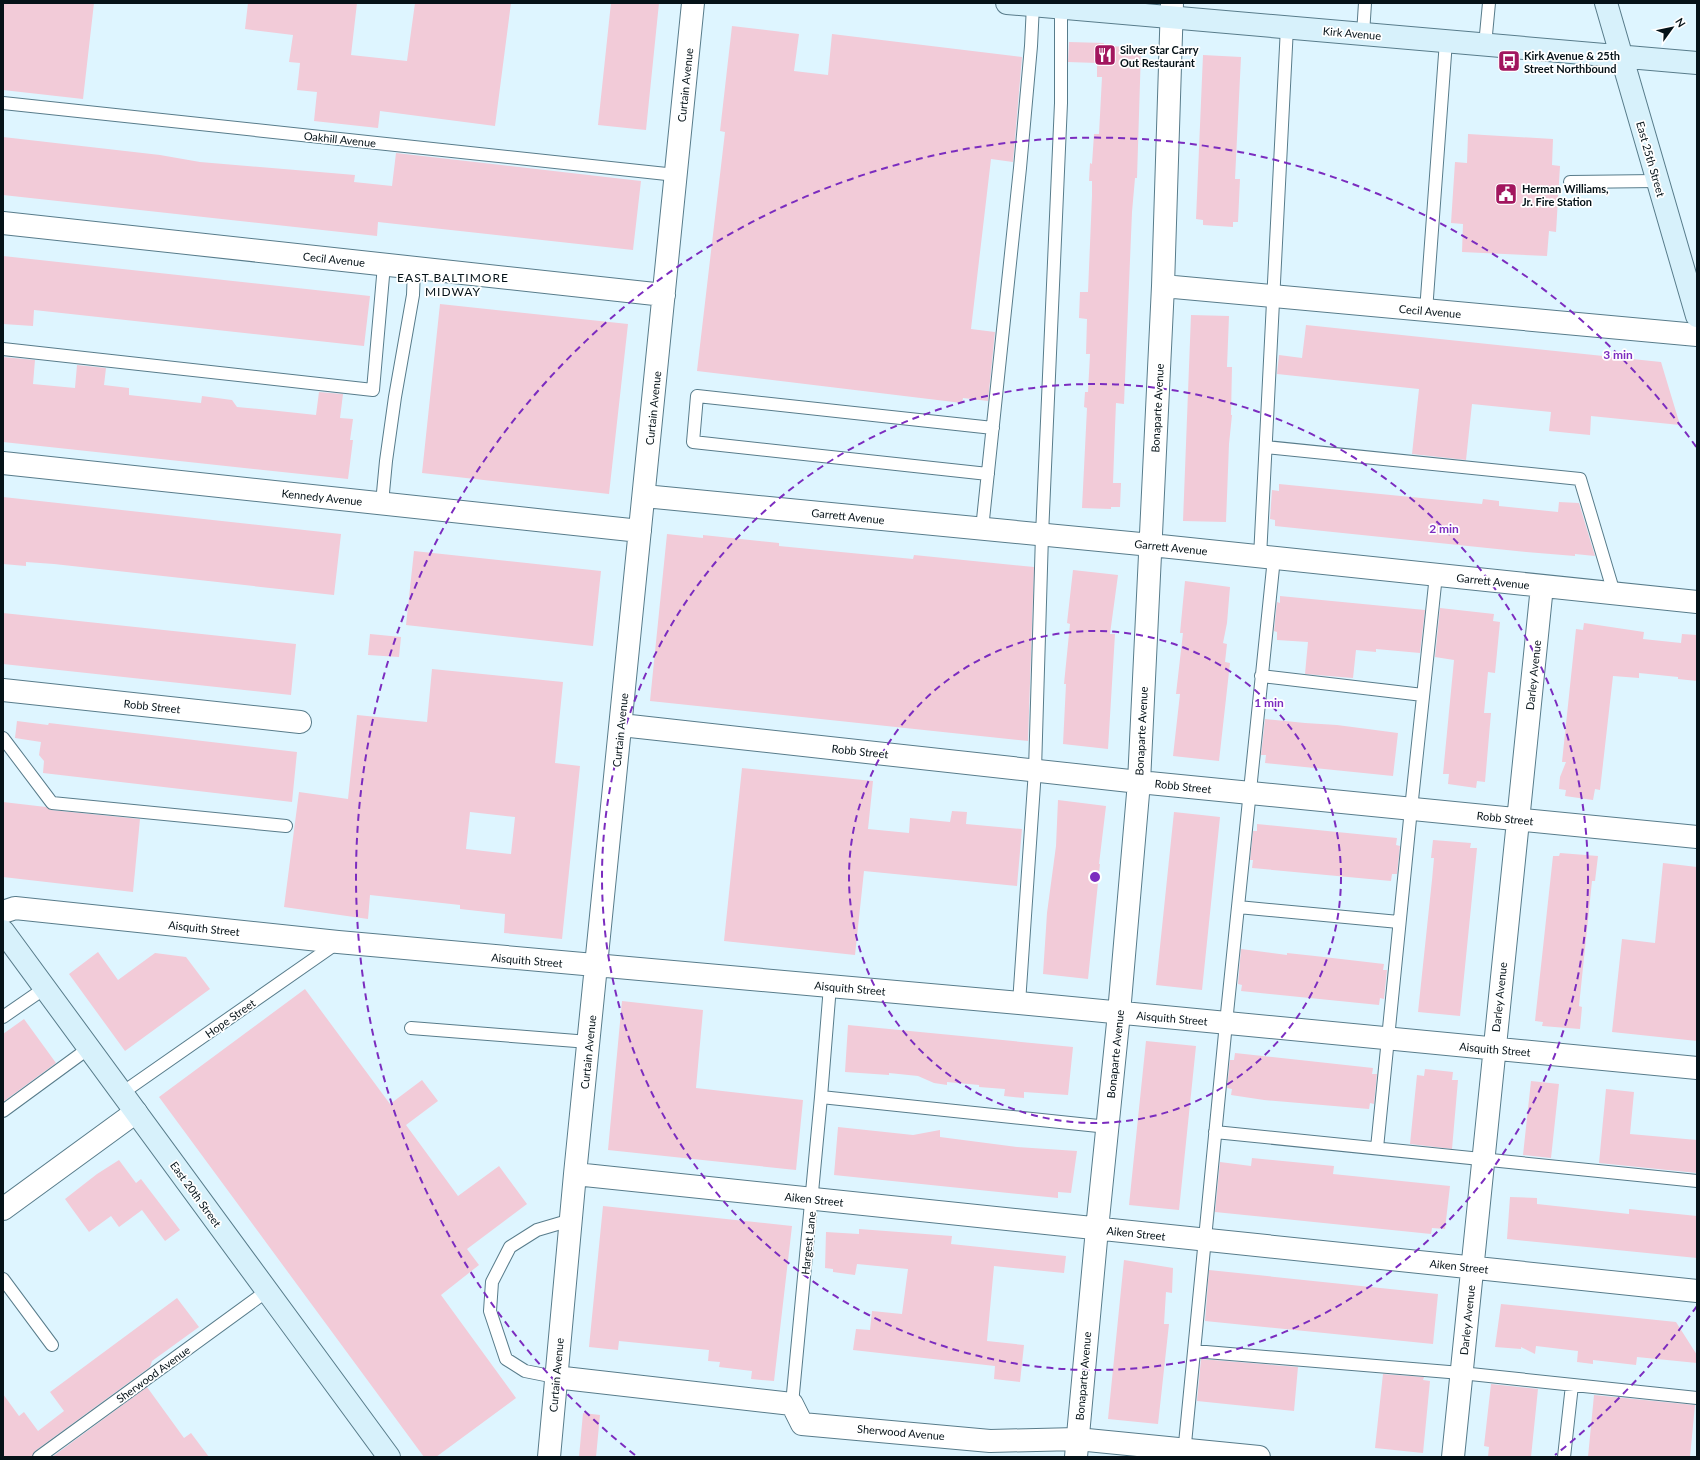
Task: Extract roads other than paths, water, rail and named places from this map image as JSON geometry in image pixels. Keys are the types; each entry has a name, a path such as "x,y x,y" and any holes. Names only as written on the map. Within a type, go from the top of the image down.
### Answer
{"street":[{"name":"Curtain Avenue","path":"549,1457 555,1377 693,3"},
{"name":"Kirk Avenue","path":"1007,3 1061,8 1172,10 1287,27 1697,63"},
{"name":"East 25th Street","path":"1606,3 1697,316"},
{"name":"Bonaparte Avenue","path":"1077,1448 1097,1228 1119,1013 1139,782 1163,286 1172,10"},
{"name":"Cecil Avenue","path":"3,223 664,295"},
{"name":"Cecil Avenue","path":"1163,286 1697,335"},
{"name":"Kennedy Avenue","path":"3,463 640,531"},
{"name":"Garrett Avenue","path":"644,496 1151,545 1697,602"},
{"name":"Darley Avenue","path":"1453,1457 1542,586"},
{"name":"Robb Street","path":"3,690 300,722"},
{"name":"Robb Street","path":"621,725 1139,782 1697,837"},
{"name":"Aisquith Street","path":"3,912 15,908 338,942 1019,1003 1697,1068"},
{"name":"East 20th Street","path":"3,931 389,1457"},
{"path":"3,1209 136,1112"},
{"name":"Aiken Street","path":"576,1174 1697,1291"},
{"path":"555,1377 792,1404"},
{"name":"Sherwood Avenue","path":"792,1404 802,1424 1077,1448 1259,1457"}],"lane":[{"path":"1363,34 1365,3"},
{"path":"1485,45 1489,3"},
{"path":"982,529 1031,46 1032,5"},
{"path":"1019,1003 1035,770 1042,535 1061,103 1061,8"},
{"path":"1184,1453 1215,1132 1262,676 1267,557 1266,446 1287,27"},
{"path":"1426,311 1446,41"},
{"name":"Oakhill Avenue","path":"3,102 676,175"},
{"path":"1570,182 1657,181"},
{"path":"3,349 373,390 384,265"},
{"path":"382,503 386,461 413,294 414,268"},
{"path":"988,474 693,442 697,396 993,428"},
{"path":"1266,446 1580,480 1614,593"},
{"path":"1377,1148 1399,922 1436,575"},
{"path":"1262,676 1423,695"},
{"path":"3,738 52,803 286,826"},
{"path":"1238,907 1399,922"},
{"name":"Hope Street","path":"122,1093 338,942"},
{"name":"Hargest Lane","path":"792,1404 812,1199 830,986"},
{"path":"3,1017 45,988"},
{"path":"411,1028 589,1042"},
{"path":"3,1111 89,1048"},
{"path":"821,1097 1108,1127"},
{"path":"1215,1132 1697,1181"},
{"path":"555,1377 525,1371 506,1359 490,1311 492,1282 510,1247 537,1230 571,1220"},
{"path":"3,1279 52,1345"},
{"name":"Sherwood Avenue","path":"39,1457 267,1291"},
{"path":"1194,1351 1461,1373 1697,1398"},
{"path":"1564,1457 1572,1385"}],"place":[{"name":"Silver Star Carry Out Restaurant","path":"1105,55"},
{"name":"Kirk Avenue & 25th Street Northbound","path":"1509,61"},
{"name":"Herman Williams, Jr. Fire Station","path":"1506,194"}],"district":[{"name":"EAST BALTIMORE MIDWAY","path":"453,284"}]}
